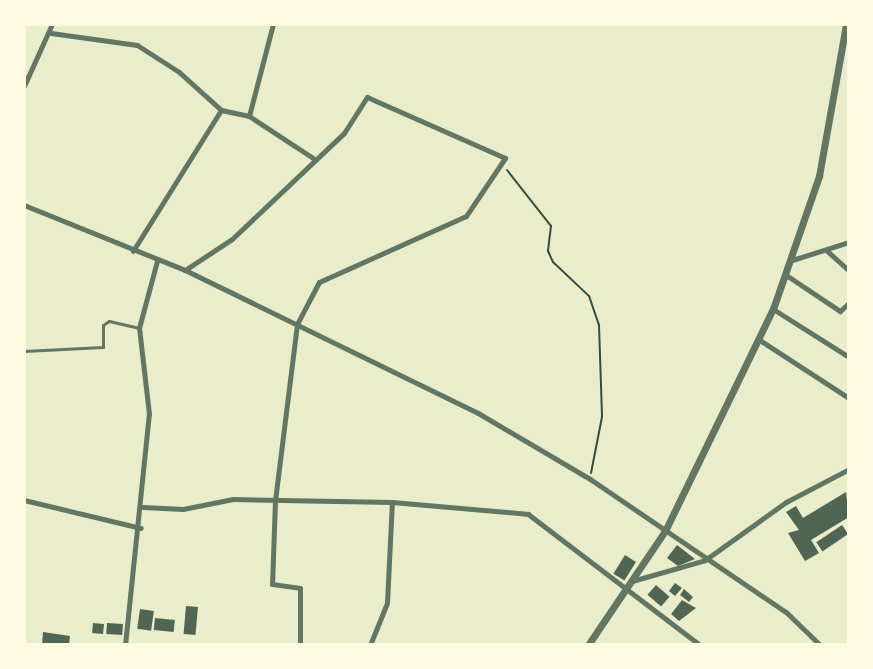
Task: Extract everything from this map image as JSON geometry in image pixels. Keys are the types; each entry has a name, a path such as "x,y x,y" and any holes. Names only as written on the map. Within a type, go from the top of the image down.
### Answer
{"street":[{"path":"24,86 51,33 52,24"},
{"path":"249,116 273,24"},
{"path":"588,645 665,531 773,309 819,176 846,24"},
{"path":"51,33 137,45 179,72 221,110 249,116 313,158"},
{"path":"185,270 232,239 313,158 344,133 367,97 505,158 466,216 319,282 297,324 275,500 272,584 300,588 300,645"},
{"path":"133,251 221,110"},
{"path":"24,205 185,270 478,413 590,479 705,560 786,612 820,645"},
{"path":"792,260 849,242"},
{"path":"825,250 849,271"},
{"path":"127,645 143,507 149,414 139,328 157,261"},
{"path":"786,275 840,311 849,303"},
{"path":"773,309 849,357"},
{"path":"758,339 849,398"},
{"path":"629,585 705,560 786,502 849,469"},
{"path":"143,507 183,509 233,499 392,502 528,514 629,585 700,645"},
{"path":"24,500 141,528"},
{"path":"370,645 387,603 392,502"},
{"path":"176,645 189,645"}],"lane":[{"path":"24,351 103,347 103,325 109,321 139,328"}],"path":[{"path":"502,163 551,226 548,251 553,262 589,296 599,325 602,417 590,479"}],"building":[{"path":"846,492 849,517 811,540 819,553 805,561 788,533 799,530 786,512 796,506 803,518"},
{"path":"842,525 848,534 822,551 816,542"},
{"path":"677,545 695,559 678,566 667,558"},
{"path":"625,555 636,562 624,581 613,574"},
{"path":"675,583 682,588 675,596 669,591"},
{"path":"656,585 670,597 661,607 647,595"},
{"path":"684,589 693,597 689,602 680,595"},
{"path":"682,600 696,608 679,621 671,614"},
{"path":"186,606 198,607 196,635 184,634"},
{"path":"140,609 154,611 151,631 137,629"},
{"path":"155,618 175,620 174,632 154,630"},
{"path":"93,623 104,624 103,634 92,633"},
{"path":"107,623 123,624 122,635 106,634"},
{"path":"43,632 70,636 69,644 42,645"}]}
